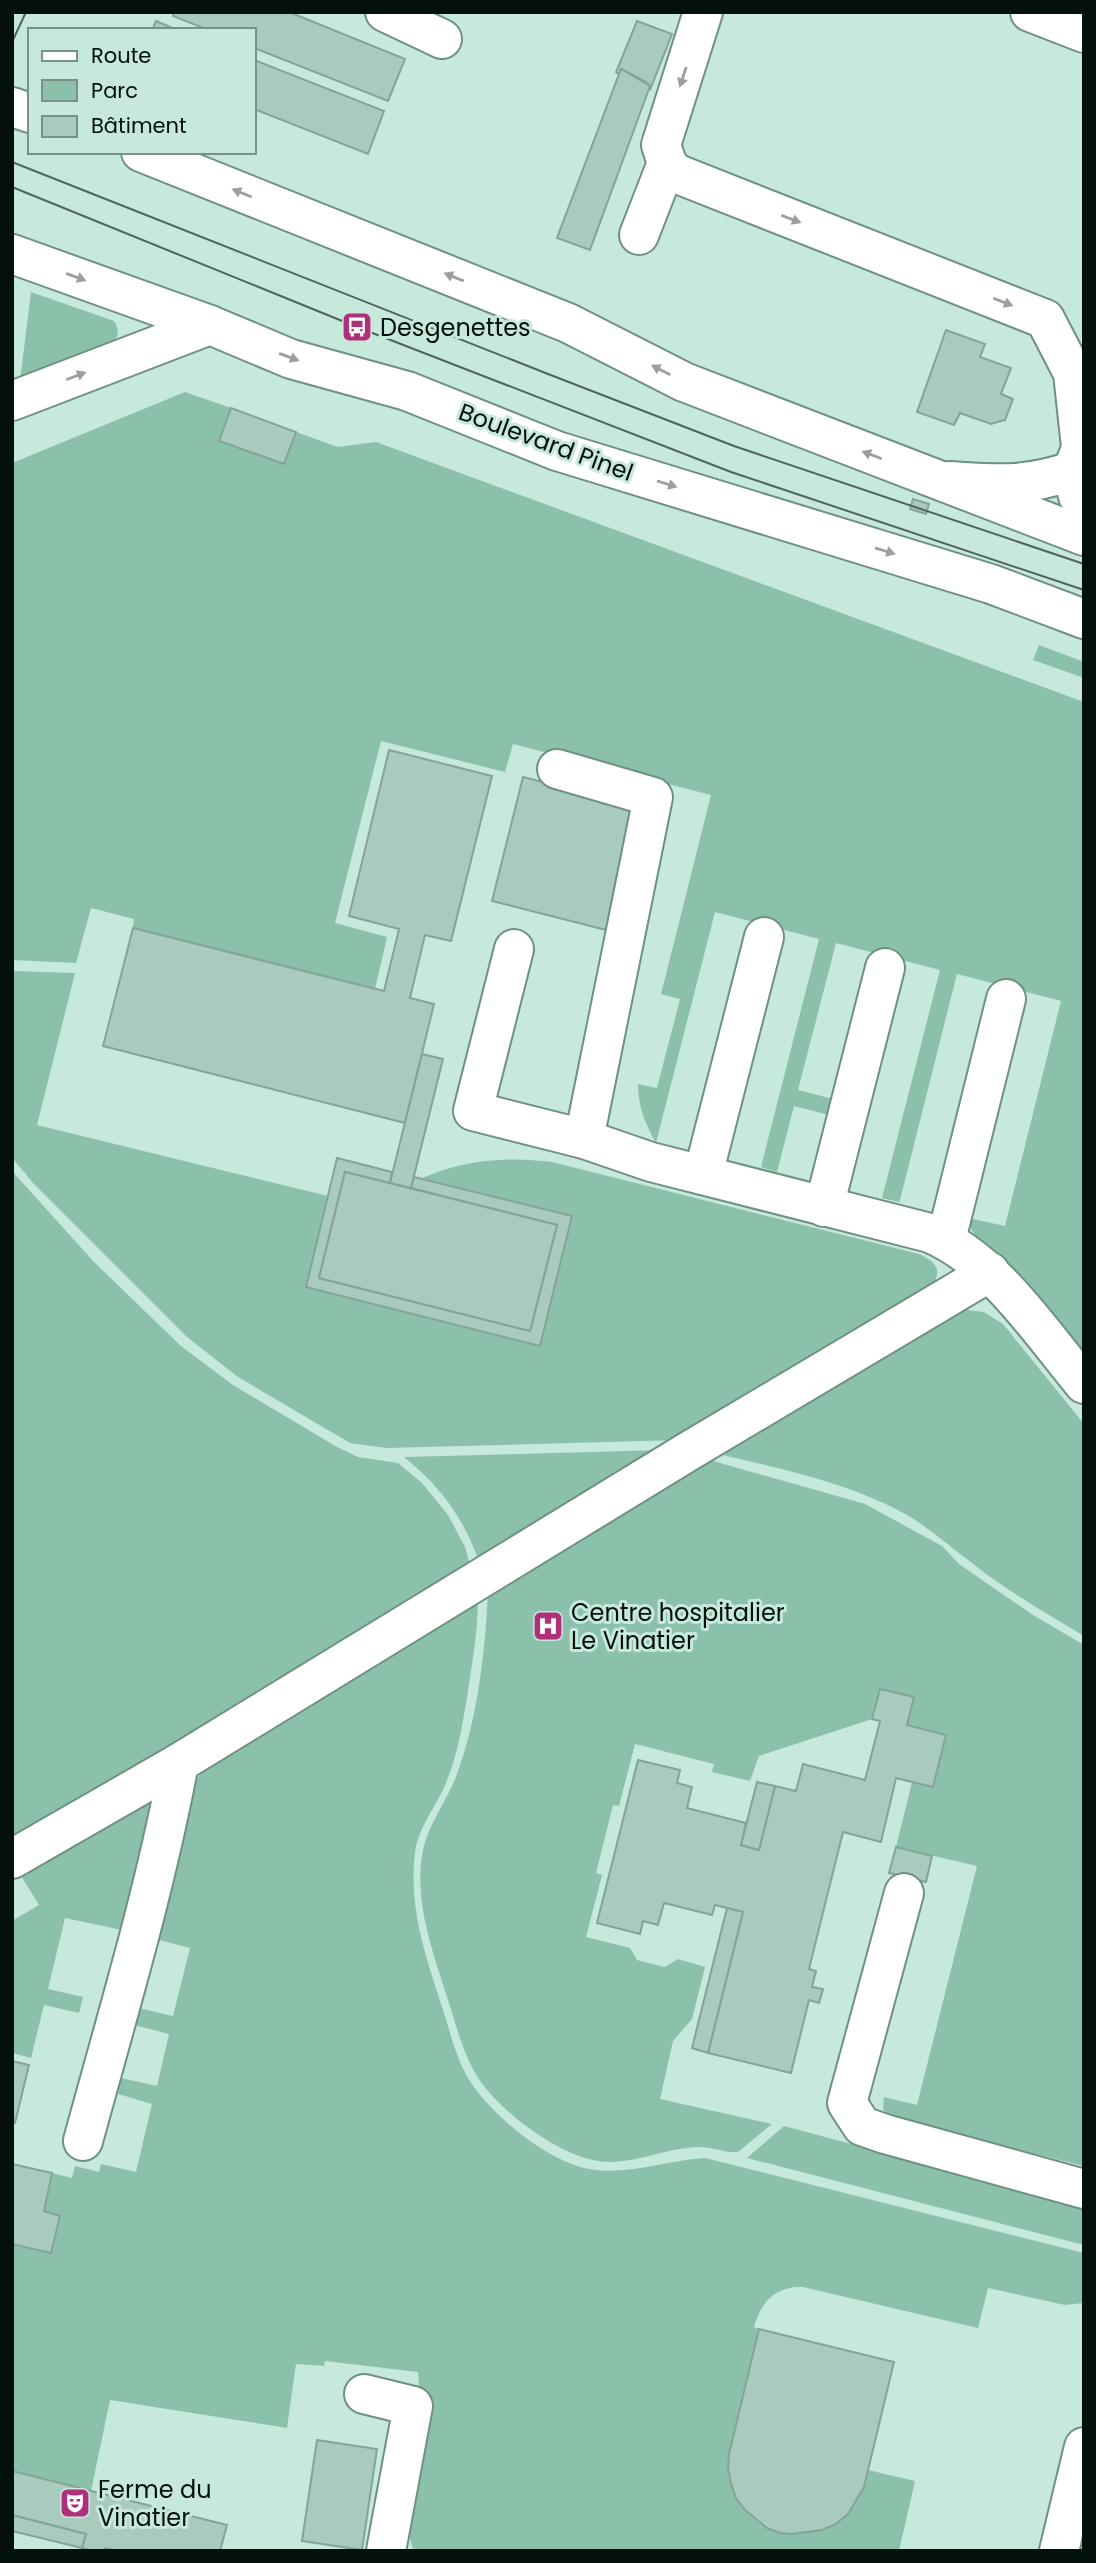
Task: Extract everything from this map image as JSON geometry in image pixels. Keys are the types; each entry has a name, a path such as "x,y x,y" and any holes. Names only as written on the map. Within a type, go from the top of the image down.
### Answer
{"main road":[{"path":"385,12 442,39"},
{"path":"703,12 661,145 667,163 675,173 1084,335"},
{"path":"1030,12 1084,33"},
{"path":"146,154 568,323 684,382 1084,536"},
{"path":"639,235 667,163"},
{"name":"Boulevard Pinel","path":"12,254 210,325 291,359 407,391 557,450 991,584 1084,619"},
{"path":"935,480 1020,484 1042,481 1080,467 1073,373 1045,319"},
{"path":"12,401 210,325"},
{"path":"557,769 653,797 584,1139"},
{"path":"704,1175 764,937"},
{"path":"514,949 473,1111 584,1139 651,1162 930,1233 946,1240 990,1272 1084,1384"},
{"path":"824,1207 885,968"},
{"path":"946,1240 1006,999"},
{"path":"12,1859 179,1763 701,1444 990,1272"},
{"path":"83,2141 140,1936 179,1763"},
{"path":"904,1893 847,2103 862,2126 1084,2189"},
{"path":"364,2394 413,2406 386,2551"},
{"path":"1059,2551 1084,2447"}],"green space":[{"path":"31,292 114,321 118,330 116,339 111,344 20,381"},
{"path":"185,392 231,408 220,441 284,464 296,432 338,447 376,442 1084,702 1084,1354 1022,1278 999,1254 975,1235 969,1219 1005,1226 1061,1001 957,974 900,1200 882,1198 940,970 836,943 798,1090 833,1099 829,1115 794,1106 777,1172 761,1167 819,939 715,912 656,1143 643,1115 638,1084 657,1088 680,999 661,994 711,795 513,744 505,772 381,741 335,923 387,937 375,989 133,928 134,919 91,908 76,963 12,960 12,463"},
{"path":"1039,645 1084,662 1084,678 1033,660"},
{"path":"12,971 75,973 37,1125 328,1196 306,1287 540,1345 571,1216 422,1178 469,1163 518,1159 552,1162 919,1254 934,1264 937,1276 931,1287 680,1440 386,1448 350,1443 238,1377 187,1337 33,1183 14,1160"},
{"path":"12,1171 94,1262 181,1346 233,1385 337,1447 358,1457 398,1463 422,1483 448,1515 465,1547 471,1569 12,1845"},
{"path":"959,1309 984,1312 1003,1324 1084,1424 1084,1636 999,1583 907,1515 837,1485 715,1453"},
{"path":"665,1450 479,1562 466,1531 440,1491 404,1457"},
{"path":"706,1459 865,1504 942,1546 959,1564 1033,1615 1084,1645 1084,2166 889,2117 883,2109 884,2097 917,2105 977,1866 896,1847 912,1782 933,1787 907,1725 914,1697 880,1689 872,1719 759,1756 750,1781 712,1772 714,1764 635,1744 619,1806 613,1805 596,1873 602,1875 586,1937 630,1948 637,1960 665,1967 678,1959 705,1967 692,2019 673,2041 660,2099 772,2124 738,2152 697,2147 632,2160 593,2160 565,2150 522,2123 498,2102 474,2071 459,2036 426,1926 421,1869 426,1840 453,1784 470,1730 485,1638 488,1592"},
{"path":"478,1597 474,1648 459,1739 447,1780 417,1843 414,1894 420,1934 431,1974 460,2061 468,2079 496,2113 541,2148 573,2165 589,2169 618,2171 705,2158 1084,2253 1084,2303 1065,2305 988,2288 978,2328 803,2287 785,2289 765,2303 754,2327 759,2329 729,2454 733,2486 745,2510 764,2525 788,2532 812,2531 835,2520 855,2500 868,2470 915,2481 899,2551 414,2551 407,2531 422,2421 418,2372 325,2361 324,2366 296,2364 287,2428 110,2400 91,2491 12,2471 12,2244 51,2253 60,2216 44,2211 52,2173 72,2178 75,2166 99,2172 101,2164 136,2172 152,2104 118,2094 121,2078 157,2086 169,2034 134,2025 138,2008 173,2016 190,1948 155,1939 197,1779 205,1768"},
{"path":"141,1804 148,1805 152,1811 122,1930 65,1918 48,1989 83,1997 79,2013 44,2005 31,2058 12,2053 12,1921 39,1905 20,1874"},
{"path":"784,2126 1084,2206 1084,2245 747,2158"}],"building":[{"path":"174,12 289,12 405,59 388,101 256,49 256,28 203,28 173,16"},
{"path":"156,21 172,28 153,28"},
{"path":"637,21 672,34 650,90 646,82 621,69 619,74 616,72"},
{"path":"256,61 384,111 368,154 256,110"},
{"path":"621,69 650,86 590,250 557,238"},
{"path":"946,330 985,344 980,357 1011,368 1001,394 1013,399 1005,420 991,424 960,413 954,425 917,412"},
{"path":"231,408 296,432 284,464 219,441"},
{"path":"913,499 929,504 926,514 910,509"},
{"path":"389,750 492,776 451,941 425,935 410,998 434,1004 405,1123 103,1046 133,928 384,991 399,929 349,916"},
{"path":"523,777 642,807 610,931 492,901"},
{"path":"422,1054 443,1059 411,1188 390,1183"},
{"path":"337,1158 392,1172 390,1183 345,1172 319,1278 530,1331 557,1225 411,1188 414,1177 572,1216 540,1346 306,1287"},
{"path":"345,1172 557,1225 530,1331 319,1278"},
{"path":"880,1689 914,1697 907,1725 946,1735 933,1787 896,1778 881,1842 843,1832 809,1969 816,1971 812,1987 823,1989 819,2003 809,2000 791,2073 708,2053 743,1912 715,1905 712,1915 664,1903 658,1925 643,1921 640,1934 597,1923 638,1760 680,1770 677,1783 692,1787 687,1808 746,1823 741,1845 759,1850 775,1786 796,1791 803,1764 865,1780 880,1721 872,1719"},
{"path":"757,1782 775,1786 759,1850 741,1845"},
{"path":"896,1847 932,1856 926,1882 889,1873"},
{"path":"727,1908 743,1912 708,2053 692,2048"},
{"path":"12,2061 29,2065 15,2123 12,2125"},
{"path":"12,2164 52,2173 44,2211 60,2216 51,2253 12,2244"},
{"path":"759,2329 894,2362 864,2487 848,2514 836,2524 822,2530 792,2534 767,2528 745,2510 736,2498 731,2483 729,2454"},
{"path":"317,2440 377,2449 362,2550 302,2541"},
{"name":"Ferme du Vinatier","path":"12,2471 227,2525 220,2551 118,2551 105,2548 104,2551 92,2551 82,2548 86,2534 12,2515"},
{"path":"12,2515 86,2534 82,2548 12,2531"}],"tram line":[{"path":"12,42 26,12"},
{"path":"12,162 734,446 1084,564"},
{"path":"12,187 357,327 731,472 1084,590"}],"place":[{"name":"Desgenettes","path":"357,327"},
{"name":"Centre hospitalier Le Vinatier","path":"548,1626"},
{"name":"Ferme du Vinatier","path":"75,2503"}]}
